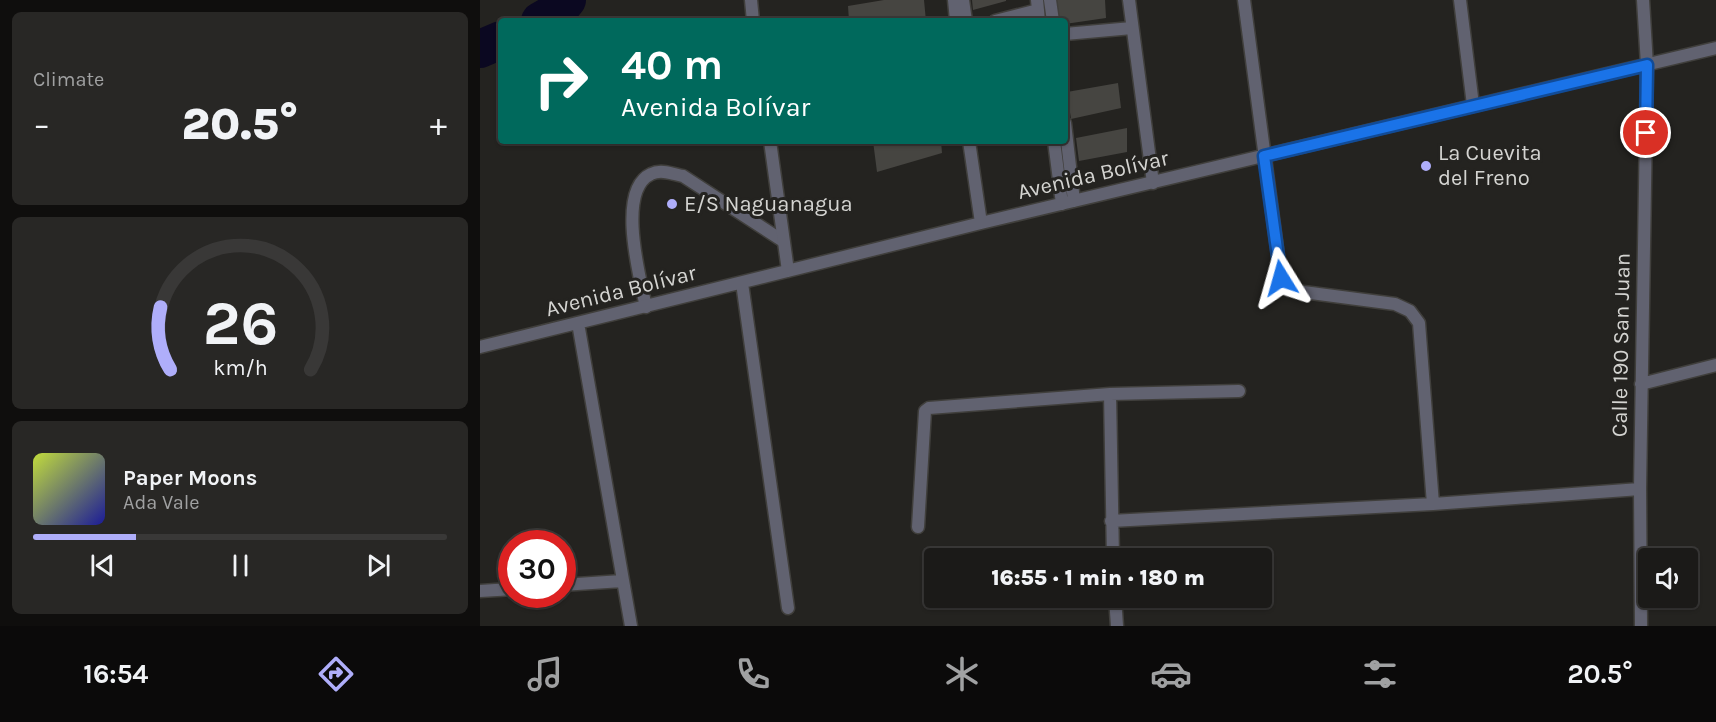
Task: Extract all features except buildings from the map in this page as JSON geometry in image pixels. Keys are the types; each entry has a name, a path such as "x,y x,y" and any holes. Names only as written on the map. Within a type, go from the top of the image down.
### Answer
{"street":[{"path":"751,0 753,18"},
{"path":"954,0 956,18"},
{"path":"963,0 966,18"},
{"path":"1050,0 1053,18"},
{"path":"1129,0 1153,183"},
{"path":"1244,0 1281,278 1288,290 1395,304 1410,311 1419,323 1433,504"},
{"path":"1460,0 1473,105"},
{"name":"Calle 190 San Juan","path":"1641,626 1641,384 1647,65 1643,0"},
{"path":"1007,18 1038,10"},
{"path":"1068,34 1132,28"},
{"name":"Avenida Bolívar","path":"480,347 981,223 1716,48"},
{"path":"770,144 788,272"},
{"path":"969,144 981,223"},
{"path":"1055,144 1068,203"},
{"path":"1066,144 1068,203"},
{"path":"646,307 635,256 632,220 635,195 643,180 652,174 665,172 683,176 783,241"},
{"path":"742,283 788,608"},
{"path":"578,323 631,626"},
{"path":"1641,384 1716,365"},
{"path":"918,527 925,411 927,409 1110,394 1239,391"},
{"path":"1110,394 1112,548"},
{"path":"1111,521 1433,504 1640,489"},
{"path":"576,584 622,581"},
{"path":"480,591 498,590"},
{"path":"1116,608 1117,626"}],"waterway":[{"path":"545,18 559,10 567,0"},
{"path":"480,49 498,41"}],"place":[{"name":"La Cuevita del Freno","path":"1426,166"},
{"name":"E/S Naguanagua","path":"672,204"}],"route":[{"path":"1281,278 1264,156 1647,65 1646,133"}]}
